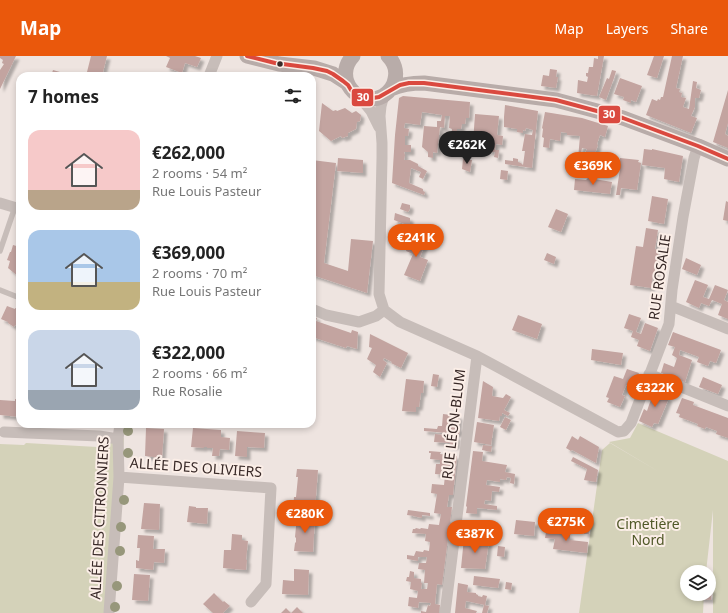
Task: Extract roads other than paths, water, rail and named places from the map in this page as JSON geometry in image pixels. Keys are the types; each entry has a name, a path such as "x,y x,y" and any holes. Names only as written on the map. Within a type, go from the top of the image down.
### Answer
{"main road":[{"path":"247,56 279,64 314,68 333,74 347,84 358,96 371,99 378,98 399,86 411,83 424,83 556,100 623,118 728,159"},
{"path":"314,68 338,63 352,57"},
{"path":"347,84 346,70 352,57"},
{"path":"392,62 413,79 424,83"},
{"path":"388,92 395,80 392,62"}],"street":[{"path":"211,72 217,56"},
{"path":"316,311 326,315 359,322 376,316 384,310 379,294 382,158 380,116 381,106 388,92"},
{"path":"358,96 371,111 381,129"},
{"name":"RUE ROSALIE","path":"477,356 618,432 624,431 631,423 669,324 672,290 683,217 694,158 698,146"},
{"path":"0,203 16,207"},
{"path":"671,306 728,329"},
{"name":"RUE LÉON-BLUM","path":"384,310 400,322 477,356 445,613"},
{"path":"649,374 728,406"},
{"name":"ALLÉE DES CITRONNIERS","path":"109,613 119,477 118,439 119,428"},
{"path":"4,432 99,436 118,439"},
{"name":"ALLÉE DES OLIVIERS","path":"119,477 270,488 266,584 251,602"}],"lane":[{"path":"0,251 16,213"},
{"path":"0,290 16,296"}],"park label":[{"name":"Cimetière Nord","path":"648,532"}]}
